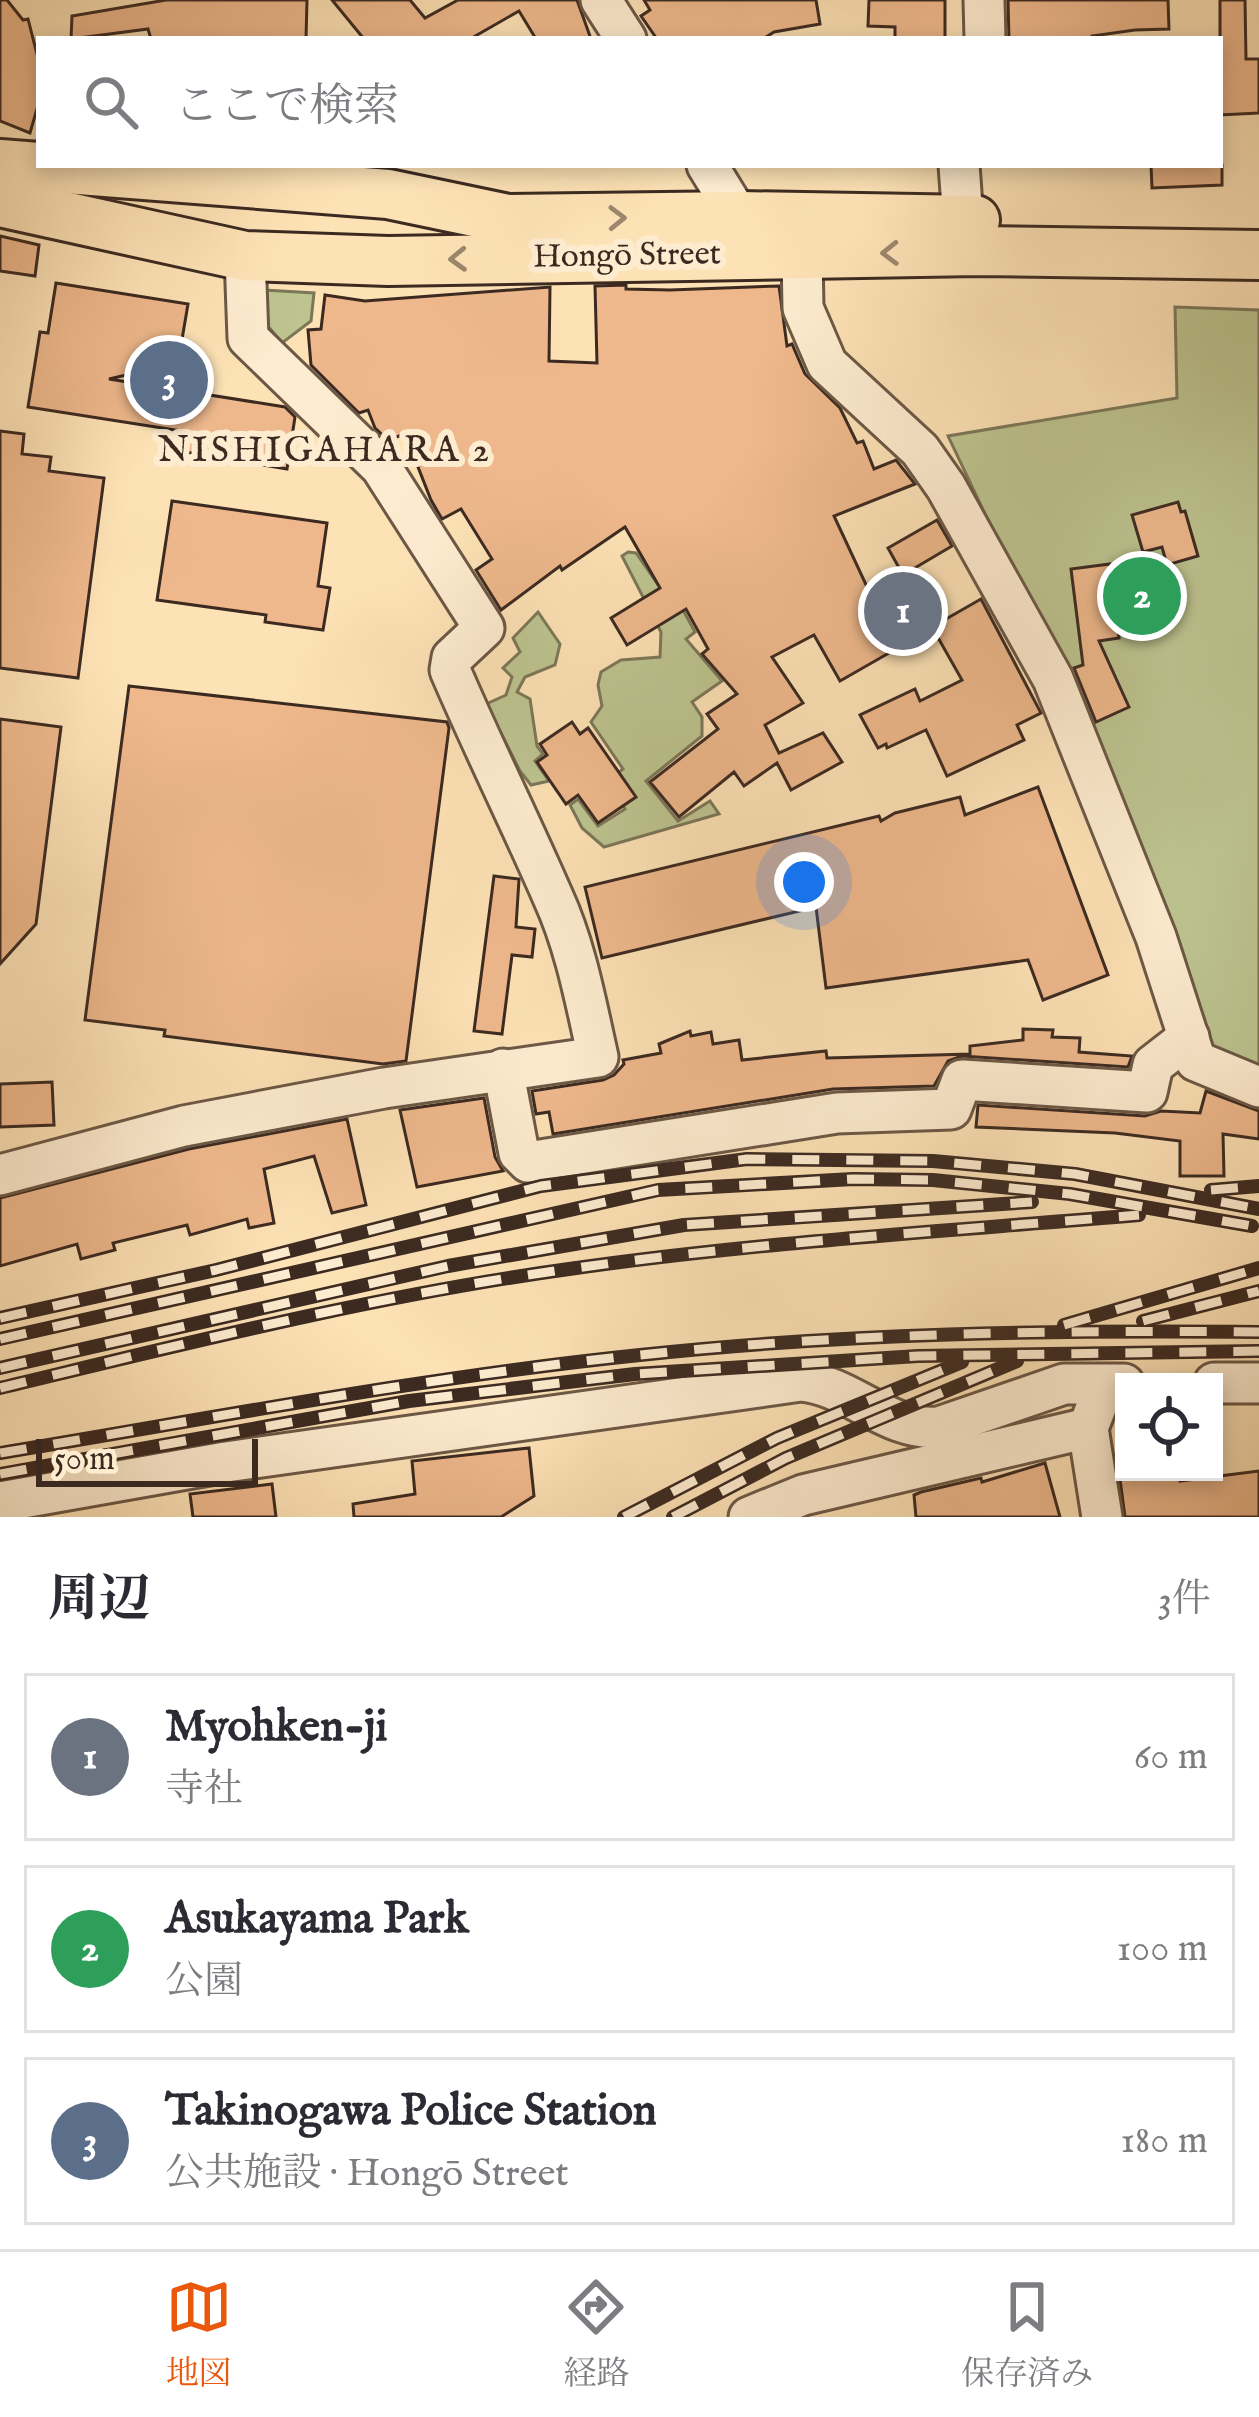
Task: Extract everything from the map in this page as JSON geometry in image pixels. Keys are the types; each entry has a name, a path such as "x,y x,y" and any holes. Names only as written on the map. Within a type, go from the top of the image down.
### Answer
{"main road":[{"name":"Hongō Street","path":"0,164 61,192 233,253 388,261 650,254 963,220 1259,223"},
{"name":"Hongō Street","path":"0,202 61,192 224,180 388,194 508,219 768,242 1259,256"},
{"path":"224,180 233,253"}],"street":[{"path":"601,0 624,36"},
{"path":"984,0 985,36"},
{"path":"709,168 768,242 827,364 920,449 1053,679 1156,937 1196,1061 1259,1087"},
{"path":"959,168 963,220"},
{"path":"0,1175 184,1126 503,1069 598,1057 554,898 450,670 452,658 484,628 381,467 248,338 233,253"},
{"path":"503,1069 519,1153 528,1162 837,1113 951,1109 962,1080 1147,1092 1153,1065 1189,1037"},
{"path":"0,1502 226,1462 801,1381 820,1382 920,1429 1064,1384 1110,1385"},
{"path":"1223,1383 1259,1383"},
{"path":"1102,1517 1088,1428 1110,1385"},
{"path":"749,1517 803,1495 1088,1428"}],"green space":[{"path":"264,290 314,293 311,321 282,343 267,325"},
{"path":"1175,307 1259,310 1259,1087 1202,1064 1100,756 948,436 1177,398"},
{"path":"636,553 677,612 683,610 695,632 686,639 722,681 692,702 702,717 702,736 646,781 678,821 710,801 719,814 604,847 582,828 570,805 578,799 598,826 625,809 608,781 623,769 591,722 602,706 601,672 621,660 660,657 661,632 622,556"},
{"path":"538,612 560,644 555,665 525,677 517,692 530,699 537,746 543,754 535,761 549,781 531,785 501,733 487,736 458,667 474,673 486,704 506,695 512,677 503,668 520,652 513,638"}],"building":[{"path":"0,0 7,0 23,20 28,19 36,50 36,112 30,133 0,121"},
{"path":"166,0 307,0 306,36 150,36 148,29 71,36 72,16"},
{"path":"332,0 410,0 425,18 458,0 577,0 590,36 534,36 519,11 475,36 362,36"},
{"path":"644,0 816,0 820,24 768,36 655,36 641,16 650,10"},
{"path":"869,0 945,0 945,36 895,36 895,27 868,26"},
{"path":"1008,0 1168,0 1169,29 1092,36 1009,36"},
{"path":"1220,0 1245,0 1246,59 1259,59 1259,113 1223,115"},
{"path":"1151,168 1222,168 1222,185 1152,188"},
{"path":"0,236 39,245 35,276 0,271"},
{"path":"56,283 188,304 178,363 109,379 285,407 295,417 287,469 185,452 188,432 28,407 40,332 48,333"},
{"path":"626,285 626,289 670,290 779,286 787,346 792,344 805,374 840,408 857,443 863,441 874,469 896,460 915,484 834,516 896,649 840,681 814,635 772,657 803,703 765,725 779,753 823,733 842,762 791,790 777,763 744,786 734,772 679,817 650,782 718,729 707,714 737,694 702,654 708,649 686,609 627,645 611,618 660,588 625,527 562,570 560,566 501,610 476,570 492,559 461,509 442,519 405,434 388,440 375,428 368,410 359,413 311,365 308,330 321,329 325,295 365,301 550,287 549,361 597,363 595,286"},
{"path":"0,431 24,434 22,454 51,457 49,471 104,478 78,678 0,668"},
{"path":"172,501 327,523 318,586 330,588 323,630 265,622 266,615 157,600"},
{"path":"1178,502 1198,556 1167,565 1162,547 1143,552 1132,515"},
{"path":"937,520 952,546 903,575 888,548"},
{"path":"1110,564 1119,638 1099,641 1129,707 1096,722 1074,668 1083,665 1071,569"},
{"path":"981,599 1041,713 1017,725 1024,740 947,776 926,730 878,748 860,715 915,689 920,701 962,680 932,627"},
{"path":"129,686 447,722 406,1061 383,1064 164,1036 165,1030 85,1020"},
{"path":"0,719 61,727 36,924 0,964"},
{"path":"572,722 580,734 588,728 636,797 598,823 578,795 566,804 537,762 547,755 540,744"},
{"path":"1038,787 1108,975 1043,1000 1028,960 826,988 816,907 602,958 585,887 879,816 881,821 960,797 965,815"},
{"path":"494,876 519,879 516,927 535,929 532,957 512,955 502,1034 474,1031"},
{"path":"1023,1029 1053,1030 1052,1037 1080,1038 1079,1052 1132,1056 1128,1067 962,1056 948,1061 934,1086 833,1089 553,1134 549,1112 536,1114 532,1091 603,1080 614,1075 623,1060 661,1053 659,1044 690,1031 691,1036 711,1032 713,1044 739,1040 742,1060 826,1051 827,1058 970,1054 970,1046 1023,1040"},
{"path":"52,1082 54,1125 0,1127 0,1084"},
{"path":"1206,1091 1259,1111 1259,1139 1223,1134 1224,1176 1180,1176 1180,1141 976,1127 978,1105 1145,1116 1161,1111 1200,1113"},
{"path":"484,1098 495,1157 503,1171 417,1187 400,1110"},
{"path":"347,1119 366,1205 332,1213 314,1156 264,1169 274,1223 249,1228 247,1219 190,1235 187,1225 113,1243 115,1250 81,1259 77,1244 0,1266 0,1198 189,1149"},
{"path":"529,1448 534,1496 501,1517 354,1517 353,1504 415,1494 412,1461"},
{"path":"1045,1463 1060,1517 916,1517 914,1495 921,1492 981,1478 982,1482"},
{"path":"1259,1471 1259,1517 1125,1517 1120,1481 1223,1481 1223,1476"},
{"path":"272,1484 276,1517 193,1517 190,1494"}],"railway":[{"path":"0,1318 216,1270 541,1186 747,1159 933,1161 1075,1174 1259,1209"},
{"path":"0,1339 658,1190 853,1179 933,1180 1070,1194 1252,1226"},
{"path":"1211,1190 1259,1186"},
{"path":"0,1368 448,1266 684,1225 1032,1202"},
{"path":"0,1388 283,1321 497,1280 711,1251 1139,1215"},
{"path":"1064,1325 1259,1268"},
{"path":"1143,1321 1259,1291"},
{"path":"0,1453 479,1375 717,1348 949,1334 1259,1332"},
{"path":"0,1474 409,1401 635,1374 918,1356 1259,1351"},
{"path":"673,1517 786,1458 1017,1361"},
{"path":"624,1517 777,1438 962,1362"}],"place":[{"name":"Takinogawa Police Station","path":"169,380"},
{"name":"Asukayama Park","path":"1142,596"},
{"name":"Myohken-ji","path":"903,611"}],"district":[{"name":"NISHIGAHARA 2","path":"325,451"}]}
